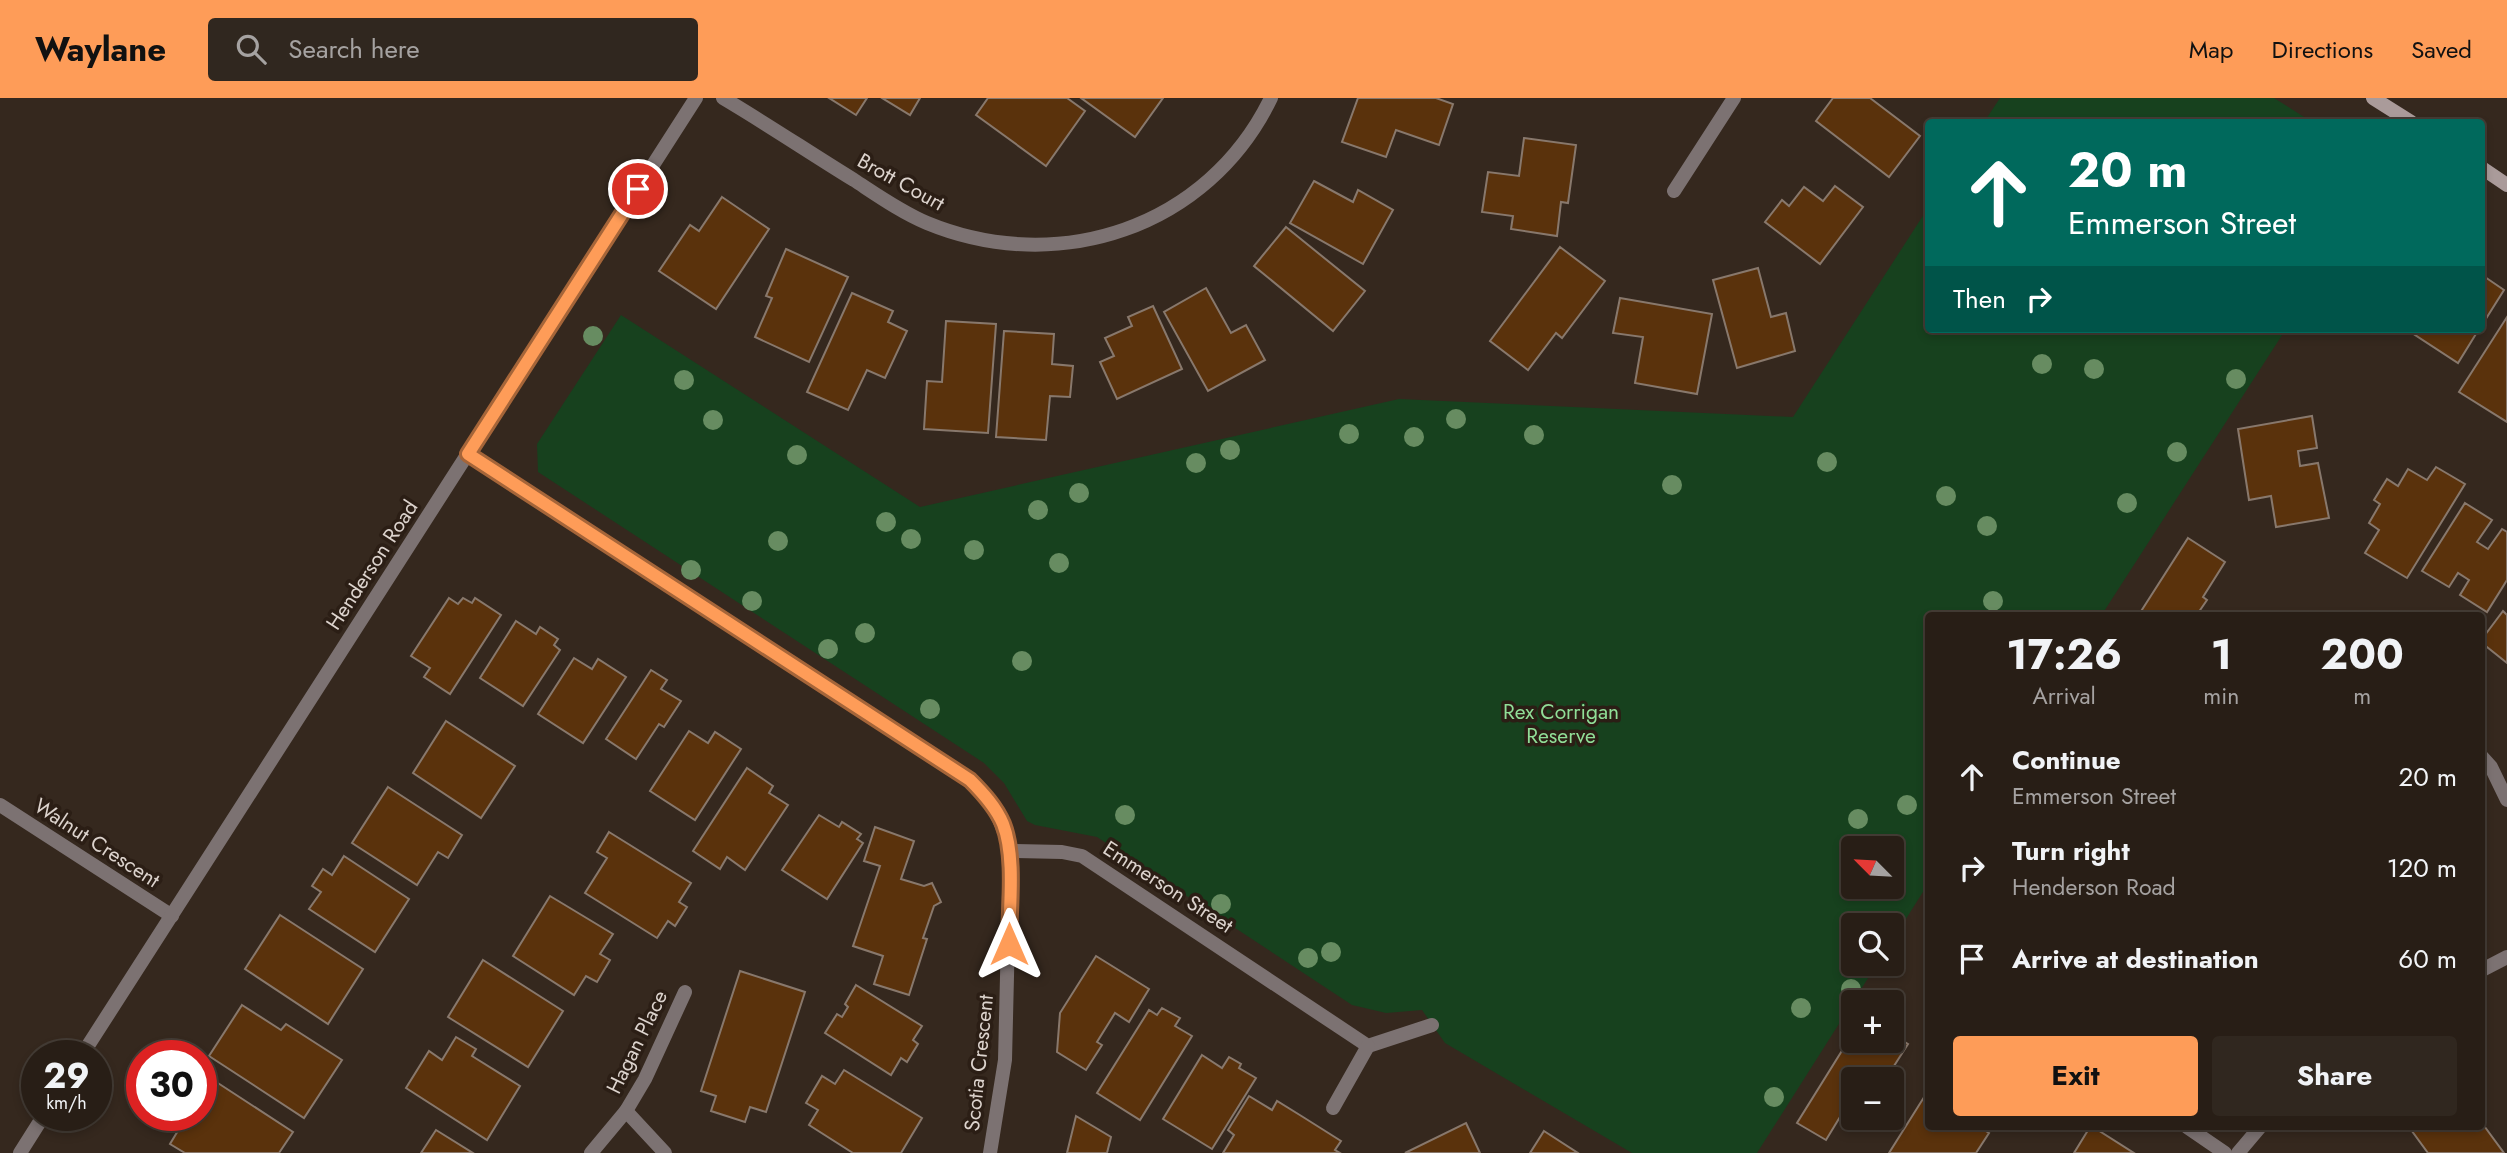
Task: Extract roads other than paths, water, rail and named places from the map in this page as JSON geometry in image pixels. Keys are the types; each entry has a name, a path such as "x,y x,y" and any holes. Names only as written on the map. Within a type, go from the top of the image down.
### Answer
{"main road":[{"path":"2373,98 2406,119"},
{"path":"2485,170 2507,185"}],"street":[{"name":"Henderson Road","path":"92,1040 696,98"},
{"name":"Brott Court","path":"723,98 924,222 957,235 996,243 1041,245 1111,236 1145,222 1185,198 1218,172 1234,154 1271,98"},
{"path":"1674,191 1734,98"},
{"path":"468,454 970,780 987,797 1003,824 1010,851"},
{"path":"2485,760 2507,800"},
{"name":"Walnut Crescent","path":"0,805 172,916"},
{"name":"Emmerson Street","path":"1010,851 1062,852 1082,856 1368,1046"},
{"name":"Scotia Crescent","path":"990,1153 1004,1060 1010,851"},
{"path":"2485,968 2507,957"},
{"name":"Hagan Place","path":"591,1153 626,1111 657,1056 685,992"},
{"path":"1333,1108 1368,1046 1432,1025"},
{"name":"Hagan Place","path":"626,1111 665,1153"},
{"path":"2191,1130 2225,1153"},
{"path":"2238,1153 2257,1130"},
{"path":"20,1153 34,1131"}],"park label":[{"name":"Rex Corrigan Reserve","path":"1561,724"}]}
